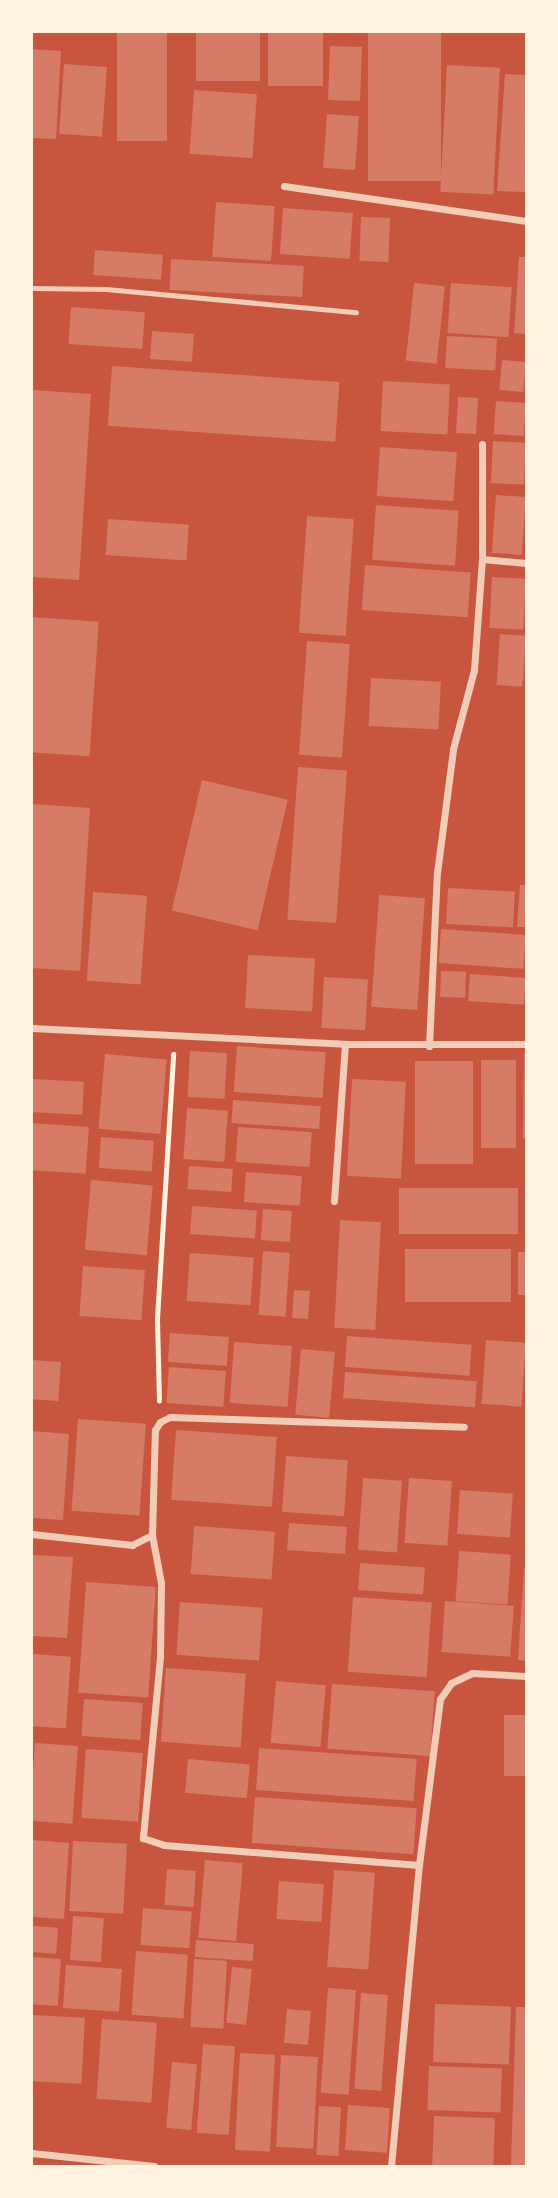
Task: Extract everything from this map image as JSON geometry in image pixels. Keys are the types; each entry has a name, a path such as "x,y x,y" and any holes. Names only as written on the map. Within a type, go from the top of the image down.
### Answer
{"street":[{"path":"284,186 527,221"},
{"path":"429,1046 437,873 453,749 474,670 482,559 482,444"},
{"path":"482,559 527,563"},
{"path":"32,1028 345,1044 527,1044"},
{"path":"334,1201 345,1044"},
{"path":"419,1865 164,1845 143,1838 160,1657 161,1584 152,1535 160,1422 170,1417 464,1427"},
{"path":"32,1534 132,1545 152,1535"},
{"path":"391,2166 419,1865 440,1699 451,1683 472,1673 527,1676"},
{"path":"32,2153 153,2166"}],"lane":[{"path":"32,288 106,289 356,312"}],"path":[{"path":"160,1422 157,1319 174,1035"}],"building":[{"path":"117,32 167,32 167,141 117,141"},
{"path":"196,32 260,32 260,81 196,81"},
{"path":"268,32 323,32 323,86 268,86"},
{"path":"368,32 441,32 441,181 368,181"},
{"path":"330,46 362,47 360,101 328,100"},
{"path":"32,49 61,51 56,139 32,138"},
{"path":"64,64 107,67 102,137 59,134"},
{"path":"447,65 500,68 493,195 440,192"},
{"path":"505,74 526,75 526,192 497,191"},
{"path":"194,90 257,94 252,158 190,154"},
{"path":"327,114 359,116 355,170 323,168"},
{"path":"216,202 275,206 271,261 212,257"},
{"path":"283,208 353,213 350,259 280,254"},
{"path":"361,217 390,218 388,262 359,261"},
{"path":"95,250 163,255 161,280 93,275"},
{"path":"519,257 526,257 526,334 514,333"},
{"path":"171,259 304,266 302,297 169,290"},
{"path":"414,283 445,286 437,364 406,361"},
{"path":"451,283 512,287 508,337 448,333"},
{"path":"71,307 145,312 142,349 68,344"},
{"path":"152,331 194,334 192,362 150,359"},
{"path":"447,336 497,339 495,371 445,368"},
{"path":"502,360 526,362 523,392 499,390"},
{"path":"112,366 339,382 335,442 108,426"},
{"path":"383,381 450,385 447,434 380,431"},
{"path":"32,390 91,394 79,580 32,577"},
{"path":"458,397 478,398 476,434 456,433"},
{"path":"496,401 526,403 524,436 494,434"},
{"path":"493,441 526,443 524,485 491,483"},
{"path":"380,447 457,452 453,501 377,496"},
{"path":"496,495 526,497 522,555 492,553"},
{"path":"376,505 459,511 455,566 372,560"},
{"path":"307,516 354,519 346,636 299,633"},
{"path":"108,519 189,525 186,561 105,555"},
{"path":"365,565 471,572 468,617 362,610"},
{"path":"492,577 526,579 523,630 489,628"},
{"path":"32,617 99,622 89,756 32,752"},
{"path":"500,634 526,636 522,687 496,685"},
{"path":"307,641 350,644 342,758 299,755"},
{"path":"371,678 441,682 438,730 368,726"},
{"path":"298,767 347,770 336,923 287,920"},
{"path":"202,780 288,800 258,930 172,911"},
{"path":"32,804 90,808 80,971 32,968"},
{"path":"520,885 526,885 526,927 517,927"},
{"path":"448,888 515,892 513,927 446,924"},
{"path":"93,892 147,896 141,985 87,981"},
{"path":"379,895 425,898 417,1010 371,1007"},
{"path":"441,929 526,935 523,969 439,963"},
{"path":"248,955 315,959 312,1011 245,1008"},
{"path":"441,971 466,972 465,998 440,997"},
{"path":"470,974 526,978 524,1005 468,1001"},
{"path":"324,977 368,979 365,1030 321,1028"},
{"path":"237,1046 326,1052 323,1098 234,1092"},
{"path":"190,1051 227,1053 225,1099 188,1097"},
{"path":"526,1051 526,1138 523,1138"},
{"path":"105,1054 167,1059 160,1134 98,1129"},
{"path":"481,1060 516,1060 516,1148 481,1148"},
{"path":"415,1061 473,1061 473,1164 415,1164"},
{"path":"32,1079 84,1082 82,1115 32,1112"},
{"path":"352,1079 406,1082 401,1179 347,1176"},
{"path":"233,1100 321,1106 319,1129 231,1123"},
{"path":"187,1108 228,1111 224,1162 183,1159"},
{"path":"32,1123 89,1127 86,1174 32,1170"},
{"path":"238,1127 312,1132 309,1167 236,1162"},
{"path":"101,1137 154,1141 152,1172 99,1168"},
{"path":"189,1166 233,1169 231,1192 187,1189"},
{"path":"246,1172 302,1176 300,1206 244,1202"},
{"path":"91,1180 153,1185 147,1255 85,1250"},
{"path":"399,1188 518,1188 518,1234 399,1234"},
{"path":"192,1206 257,1211 255,1238 190,1234"},
{"path":"263,1209 292,1211 290,1242 261,1240"},
{"path":"340,1220 381,1222 375,1330 334,1328"},
{"path":"405,1249 511,1249 511,1302 405,1302"},
{"path":"263,1251 290,1253 285,1317 259,1315"},
{"path":"518,1252 526,1252 526,1295 518,1295"},
{"path":"190,1253 254,1257 250,1305 187,1301"},
{"path":"83,1266 145,1270 141,1320 80,1316"},
{"path":"294,1290 310,1291 308,1319 292,1318"},
{"path":"170,1333 229,1337 227,1366 168,1362"},
{"path":"347,1336 472,1345 470,1376 345,1367"},
{"path":"486,1340 526,1343 521,1407 482,1404"},
{"path":"234,1342 292,1346 288,1407 230,1403"},
{"path":"301,1349 335,1352 329,1418 295,1415"},
{"path":"32,1360 61,1362 58,1401 32,1399"},
{"path":"169,1367 226,1371 223,1407 166,1403"},
{"path":"345,1372 477,1381 475,1407 343,1398"},
{"path":"78,1419 146,1424 139,1516 72,1511"},
{"path":"176,1430 277,1437 272,1507 171,1500"},
{"path":"32,1431 69,1434 63,1520 32,1518"},
{"path":"286,1456 348,1460 344,1516 282,1512"},
{"path":"363,1478 402,1481 397,1553 358,1550"},
{"path":"409,1478 452,1481 447,1546 404,1543"},
{"path":"460,1490 513,1494 510,1538 457,1534"},
{"path":"289,1523 347,1527 345,1554 287,1550"},
{"path":"194,1526 275,1532 271,1580 191,1574"},
{"path":"459,1551 511,1555 507,1605 456,1601"},
{"path":"32,1555 73,1557 67,1638 32,1636"},
{"path":"360,1563 425,1568 423,1594 358,1590"},
{"path":"526,1568 526,1661 518,1660"},
{"path":"86,1582 156,1587 148,1698 78,1693"},
{"path":"353,1597 432,1603 427,1677 348,1672"},
{"path":"445,1601 514,1606 510,1657 441,1652"},
{"path":"180,1602 263,1608 259,1661 176,1655"},
{"path":"32,1654 71,1657 66,1729 32,1726"},
{"path":"166,1668 246,1674 241,1747 161,1742"},
{"path":"276,1681 326,1685 320,1747 271,1743"},
{"path":"332,1684 435,1691 430,1756 327,1749"},
{"path":"84,1699 143,1703 140,1740 81,1736"},
{"path":"504,1715 526,1715 526,1776 504,1776"},
{"path":"35,1743 78,1746 72,1824 32,1821"},
{"path":"259,1748 417,1759 414,1801 256,1790"},
{"path":"86,1749 143,1753 138,1822 81,1818"},
{"path":"188,1759 250,1764 247,1798 185,1793"},
{"path":"255,1797 417,1808 413,1854 252,1843"},
{"path":"32,1840 69,1843 64,1919 32,1917"},
{"path":"73,1841 127,1844 123,1914 69,1911"},
{"path":"205,1860 243,1863 236,1941 198,1938"},
{"path":"167,1869 196,1871 193,1907 164,1905"},
{"path":"334,1870 375,1873 368,1970 327,1967"},
{"path":"279,1881 324,1884 321,1922 276,1919"},
{"path":"143,1908 192,1911 189,1948 140,1945"},
{"path":"73,1916 104,1918 101,1962 70,1960"},
{"path":"32,1926 58,1928 56,1954 32,1952"},
{"path":"196,1940 254,1944 253,1961 195,1957"},
{"path":"136,1951 188,1955 183,2018 132,2015"},
{"path":"32,1957 61,1959 58,2006 32,2004"},
{"path":"194,1959 227,1961 223,2029 190,2027"},
{"path":"66,1965 122,1969 119,2012 63,2008"},
{"path":"232,1967 252,1969 246,2025 226,2023"},
{"path":"328,1988 356,1990 349,2095 321,2093"},
{"path":"361,1993 388,1995 381,2091 354,2089"},
{"path":"435,2004 511,2007 509,2065 433,2062"},
{"path":"516,2007 526,2007 526,2166 511,2166"},
{"path":"287,2009 311,2011 308,2045 284,2043"},
{"path":"32,2015 85,2018 81,2084 32,2081"},
{"path":"102,2019 157,2023 151,2103 96,2099"},
{"path":"203,2044 235,2046 229,2135 197,2133"},
{"path":"240,2053 275,2055 270,2152 235,2150"},
{"path":"281,2055 318,2057 313,2149 276,2147"},
{"path":"172,2062 197,2064 191,2130 166,2128"},
{"path":"429,2066 502,2069 500,2113 427,2110"},
{"path":"348,2105 390,2108 387,2153 345,2150"},
{"path":"319,2106 341,2107 338,2156 316,2155"},
{"path":"434,2116 495,2118 493,2166 432,2166"}]}
